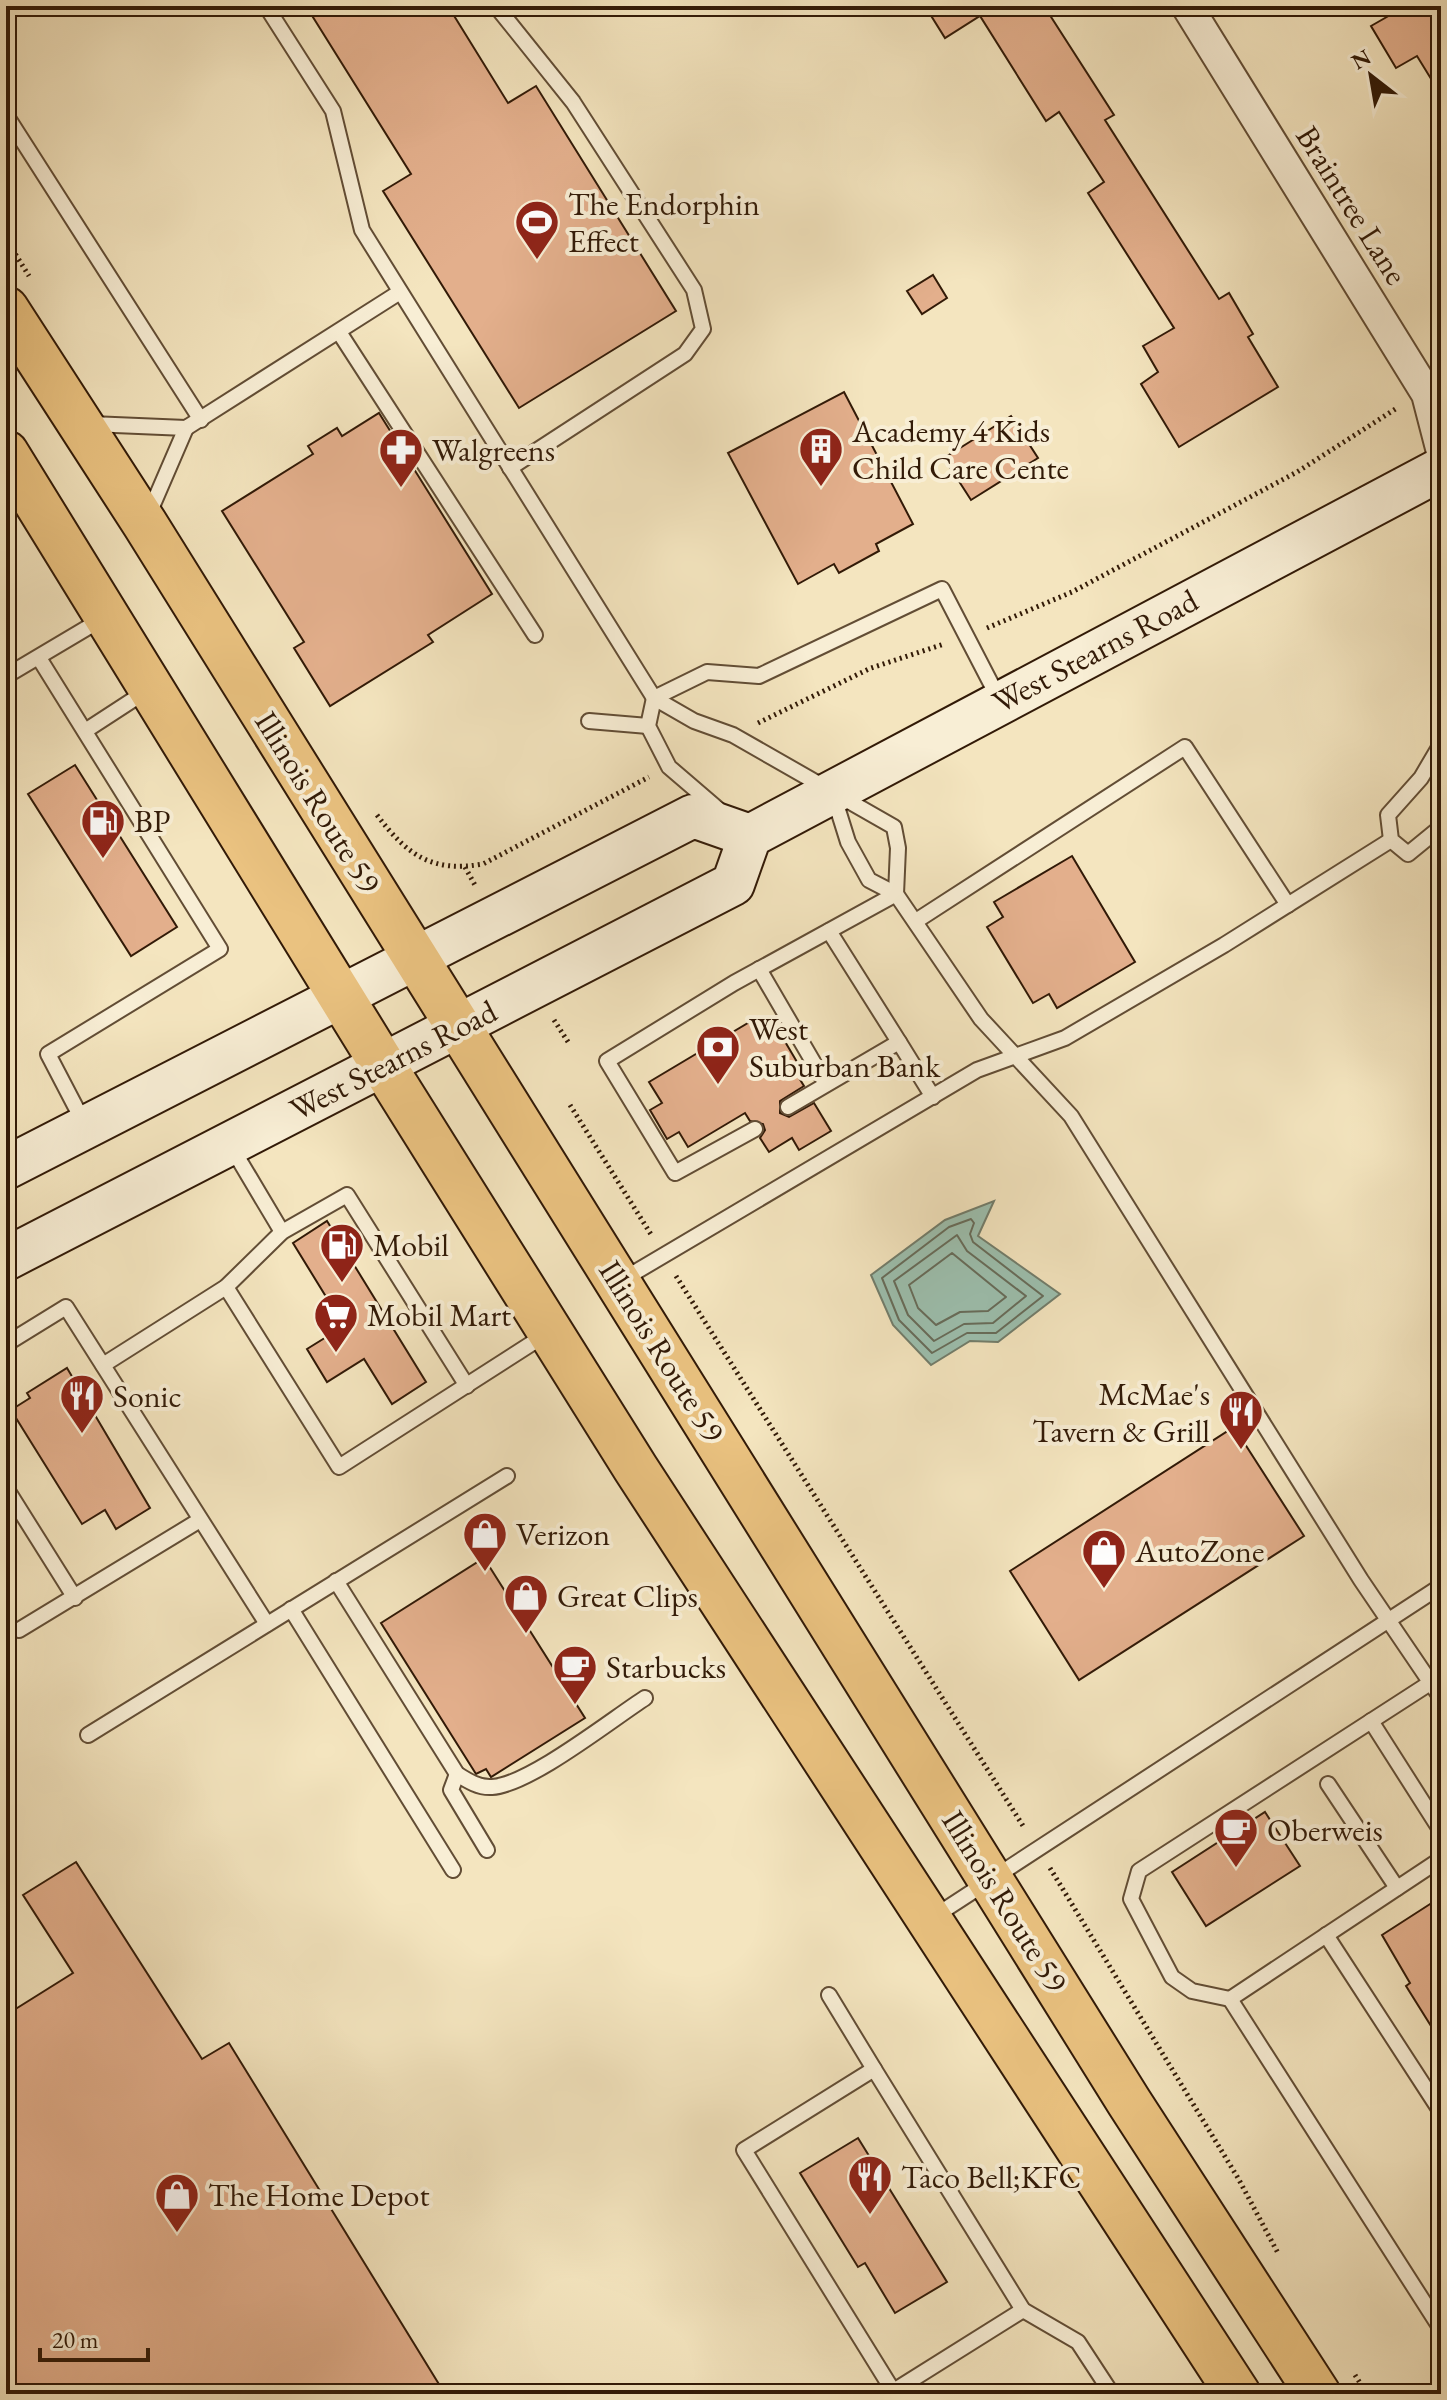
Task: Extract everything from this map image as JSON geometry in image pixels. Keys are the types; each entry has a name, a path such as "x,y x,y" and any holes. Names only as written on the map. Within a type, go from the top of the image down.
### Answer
{"main road":[{"name":"Illinois Route 59","path":"6,309 145,524 1129,2102 1334,2381"},
{"path":"6,453 340,996 551,1331 1238,2394"},
{"name":"West Stearns Road","path":"6,1259 733,884 750,836 1441,469"},
{"path":"6,1168 693,816 750,836"}],"street":[{"name":"Braintree Lane","path":"1187,6 1427,394 1441,448"}],"lane":[{"path":"266,6 333,111 362,230 654,698 694,721 733,735 894,827 898,848 896,894"},
{"path":"496,6 573,102 662,240 694,290 703,329 685,354 510,468"},
{"path":"6,115 201,420"},
{"path":"79,424 186,428 400,292"},
{"path":"339,332 535,635"},
{"path":"145,524 186,428"},
{"path":"654,698 707,672 759,676 942,589 1000,701"},
{"path":"6,676 106,616"},
{"path":"39,658 220,949 48,1054 86,1126"},
{"path":"85,731 151,688"},
{"path":"654,698 648,726 669,767 750,836"},
{"path":"589,721 648,726"},
{"path":"916,921 1185,747 1288,905"},
{"path":"1440,748 1421,778 1388,815 1391,840 1408,854 1441,827"},
{"path":"832,790 848,842 867,876 896,894 981,1019 1071,1116 1387,1620 1441,1698"},
{"path":"619,1282 977,1070 1065,1038 1391,840"},
{"path":"755,1129 675,1173 607,1061 734,983 896,894"},
{"path":"829,931 933,1097"},
{"path":"759,969 826,1084"},
{"path":"788,1107 899,1042"},
{"path":"230,1144 282,1232"},
{"path":"103,1365 226,1287 282,1232 347,1195 467,1386"},
{"path":"226,1287 339,1467 551,1331"},
{"path":"6,1344 66,1307 267,1624"},
{"path":"88,1735 507,1476"},
{"path":"6,1488 75,1598"},
{"path":"19,1630 200,1520"},
{"path":"336,1581 457,1774 472,1784 490,1787 522,1778 645,1698"},
{"path":"930,1919 1441,1586"},
{"path":"291,1609 453,1870"},
{"path":"1430,1683 1139,1871 1131,1899 1172,1977 1192,1991 1230,1999 1441,2329"},
{"path":"1371,1721 1441,1831"},
{"path":"457,1774 451,1790 487,1850"},
{"path":"1328,1784 1397,1888"},
{"path":"1230,1999 1441,1859"},
{"path":"1326,1935 1441,2112"},
{"path":"829,1995 1023,2310 1078,2342 1112,2394"},
{"path":"874,2069 744,2150 892,2393 1023,2310"}],"path":[{"path":"570,1105 643,1221"},
{"path":"684,1289 995,1784"},
{"path":"1067,1894 1238,2178 1283,2261"},
{"path":"1334,2381 1367,2394"}],"water":[{"path":"994,1201 978,1236 1060,1294 998,1342 970,1341 931,1365 893,1325 871,1275 945,1220"}],"building":[{"path":"306,6 448,6 508,103 536,86 676,311 519,408 383,191 411,174"},
{"path":"925,6 1044,6 1114,115 1105,120 1219,299 1229,293 1253,334 1248,337 1278,387 1179,447 1141,384 1158,372 1143,346 1174,328 1088,193 1104,182 1059,112 1046,121 980,16 945,38"},
{"path":"1406,6 1441,6 1441,95 1417,56 1396,68 1371,26"},
{"path":"933,275 947,298 922,314 907,291"},
{"name":"Academy 4 Kids Child Care Cente","path":"844,392 913,524 876,544 879,551 839,573 834,564 798,584 728,453"},
{"name":"Walgreens","path":"379,413 492,594 428,635 433,642 330,706 294,648 304,642 222,511 313,454 308,446 337,428 342,436"},
{"path":"1011,416 1038,458 971,500 944,458"},
{"name":"BP","path":"75,765 177,927 131,956 28,794"},
{"path":"1072,856 1135,962 1057,1008 1049,994 1033,1003 987,927 1003,917 994,902"},
{"name":"West Suburban Bank","path":"758,1017 765,1029 774,1023 800,1067 794,1070 804,1086 780,1101 780,1113 789,1117 814,1103 831,1131 799,1150 792,1138 769,1152 760,1138 765,1130 763,1124 750,1121 745,1113 688,1147 679,1132 667,1139 650,1110 662,1103 649,1082"},
{"name":"Mobil","path":"327,1221 426,1382 392,1404 364,1359 327,1382 307,1349 344,1326 293,1243"},
{"path":"67,1368 150,1508 116,1529 105,1510 82,1524 11,1410 30,1398 27,1393"},
{"path":"1234,1427 1304,1536 1079,1680 1010,1571"},
{"path":"484,1558 585,1718 491,1777 486,1769 476,1774 381,1623"},
{"name":"Oberweis","path":"1265,1812 1300,1866 1206,1926 1172,1872"},
{"name":"The Home Depot","path":"76,1862 202,2059 229,2043 445,2394 6,2394 6,2015 73,1973 23,1895"},
{"path":"1441,1897 1441,2042 1406,1986 1410,1983 1382,1935"},
{"name":"Taco Bell;KFC","path":"858,2138 947,2282 895,2313 865,2263 858,2267 800,2173"}],"place":[{"name":"The Endorphin Effect","path":"537,261"},
{"name":"Academy 4 Kids Child Care Cente","path":"821,488"},
{"name":"Walgreens","path":"401,489"},
{"name":"BP","path":"103,860"},
{"name":"West Suburban Bank","path":"718,1086"},
{"name":"Mobil","path":"342,1284"},
{"name":"Mobil Mart","path":"336,1354"},
{"name":"Sonic","path":"82,1435"},
{"name":"McMae's Tavern & Grill","path":"1241,1451"},
{"name":"Verizon","path":"485,1573"},
{"name":"AutoZone","path":"1104,1590"},
{"name":"Great Clips","path":"526,1635"},
{"name":"Starbucks","path":"575,1706"},
{"name":"Oberweis","path":"1236,1869"},
{"name":"Taco Bell;KFC","path":"870,2216"},
{"name":"The Home Depot","path":"177,2234"}]}
